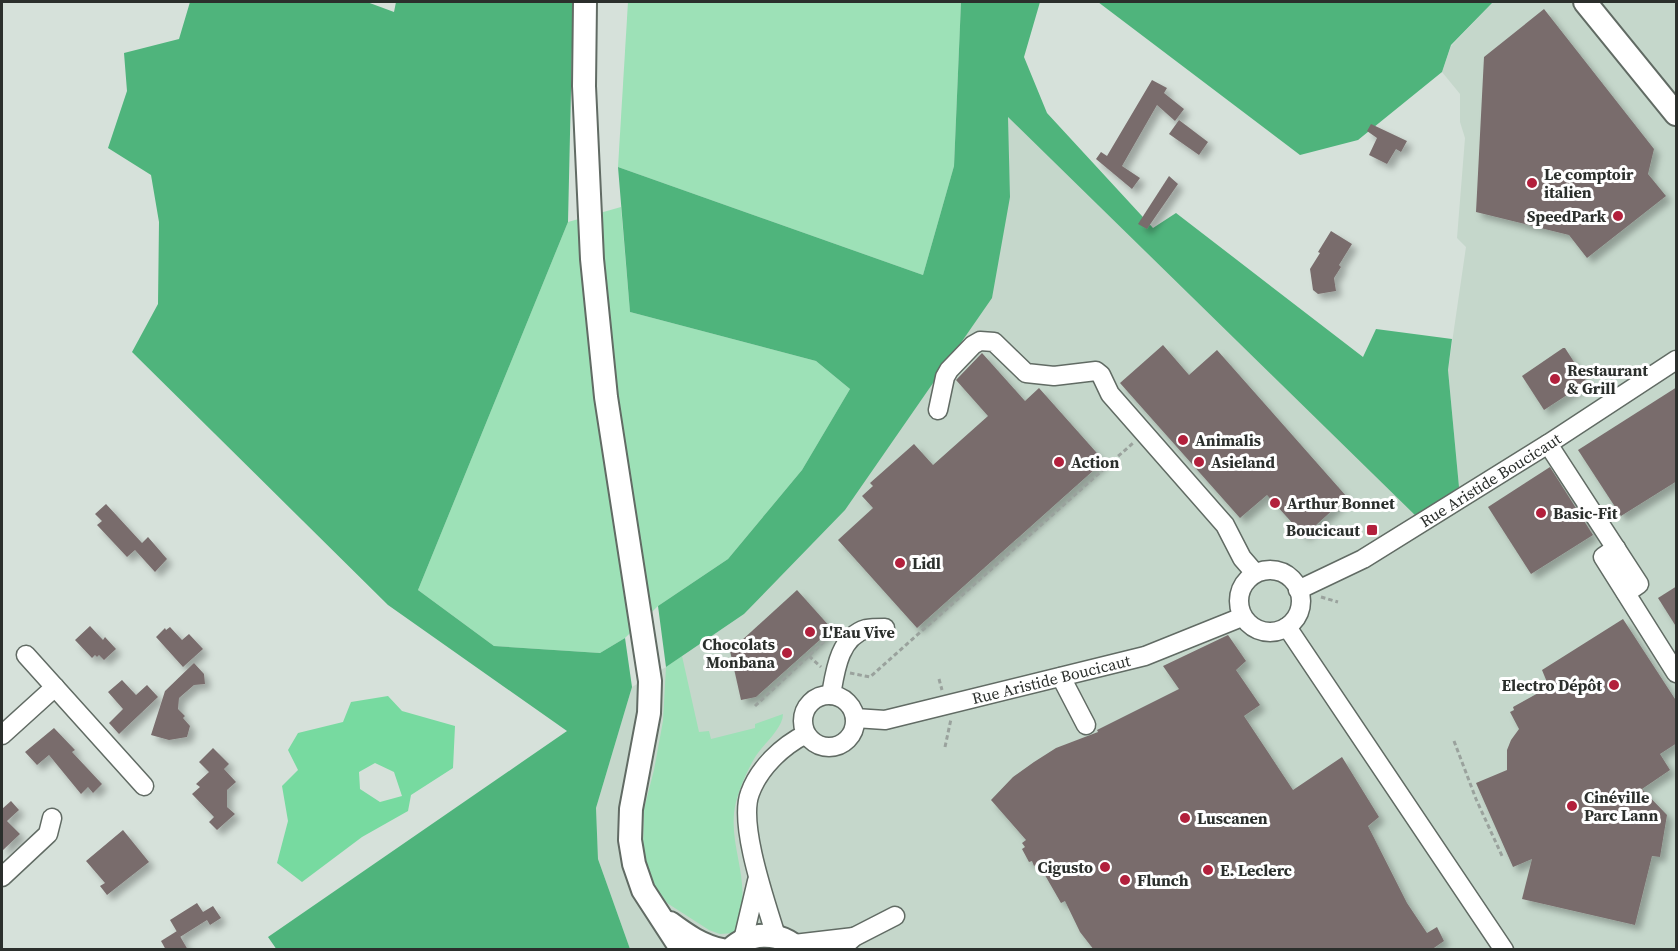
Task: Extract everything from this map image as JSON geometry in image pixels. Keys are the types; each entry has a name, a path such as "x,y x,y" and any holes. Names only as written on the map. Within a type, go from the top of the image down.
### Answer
{"main road":[{"path":"585,2 584,86 592,259 606,397 650,681 649,713 632,809 630,840 634,864 643,890 682,950"},
{"path":"1585,2 1677,114"},
{"path":"661,917 688,937 722,950"},
{"path":"736,945 759,935 790,943"}],"street":[{"path":"938,410 945,377 949,370 973,345 980,341 994,342 1026,373 1054,376 1096,371 1101,375 1110,394 1225,525 1242,558 1255,573"},
{"name":"Rue Aristide Boucicaut","path":"1298,590 1363,559 1548,444 1677,360"},
{"path":"1548,444 1616,548 1602,557 1677,673"},
{"path":"1268,570 1281,572 1292,579 1298,590 1301,600 1299,610 1287,627 1275,632 1263,632 1242,617 1239,592 1245,581 1255,573 1268,570"},
{"name":"Rue Aristide Boucicaut","path":"855,718 885,720 1145,656 1242,617"},
{"path":"1287,627 1504,950"},
{"path":"831,695 841,652 852,636 866,629 885,628"},
{"path":"26,655 144,786"},
{"path":"1061,677 1086,725"},
{"path":"2,735 55,687"},
{"path":"831,695 847,702 855,718 851,735 846,742 838,746 823,747 816,744 806,734 803,726 805,709 816,698 831,695"},
{"path":"806,734 796,739 765,765 749,794 747,824 758,879 790,943 854,937"},
{"path":"2,877 48,834 52,818"},
{"path":"736,945 758,879"},
{"path":"840,950 854,937 895,916"}],"path":[{"path":"809,656 820,667 870,676 1144,433"},
{"path":"755,706 833,634"},
{"path":"939,679 942,689"},
{"path":"945,747 951,717"},
{"path":"1454,741 1476,799 1503,858"}],"shaded area":[{"path":"190,2 367,2 394,12 396,2 573,2 568,222 418,590 494,646 600,653 625,638 632,687 596,808 598,859 630,949 277,950 268,937 567,731 388,605 132,352 158,304 159,222 151,175 108,148 127,91 124,53 179,39"},
{"path":"628,2 961,2 954,166 923,275 618,167"},
{"path":"961,2 1040,2 1024,57 1047,113 1153,228 1176,213 1363,357 1376,329 1452,339 1448,370 1459,487 1418,518 1008,117 1010,197 992,298 845,510 744,614 666,667 658,606 728,559 802,470 850,389 816,361 630,312 618,167 923,275 954,166"},
{"path":"1098,2 1493,2 1451,45 1442,72 1358,140 1300,155"},
{"path":"1493,2 1676,2 1676,949 630,949 598,859 596,808 632,687 666,667 744,614 1010,197 1007,116 1459,487 1448,370 1466,247 1457,238 1465,138 1460,122 1460,94 1442,72 1451,46"},
{"path":"621,207 630,312 816,361 850,389 802,470 728,559 658,606 625,638 600,653 494,646 418,590 568,222"},
{"path":"682,656 699,732 709,731 711,739 755,728 755,724 783,714 779,726 751,764 736,802 734,834 742,881 742,898 740,915 734,933 720,934 709,930 667,903 653,883 643,853 644,809 663,721 666,667"},
{"path":"388,696 402,711 455,726 453,768 411,795 408,811 362,837 302,882 277,863 288,821 282,786 298,770 288,750 298,733 343,722 351,702","holes":["375,763 394,772 402,796 380,802 360,789 359,772"]}],"building":[{"path":"1544,9 1654,149 1648,174 1666,196 1587,258 1569,235 1476,212 1484,57"},
{"path":"1152,80 1167,88 1164,93 1184,109 1175,121 1157,105 1122,166 1140,178 1132,189 1096,159 1101,152 1107,156"},
{"path":"1179,120 1208,142 1199,155 1169,134"},
{"path":"1371,124 1407,141 1401,152 1396,149 1387,164 1369,155 1377,138 1367,131"},
{"path":"1169,176 1178,184 1147,229 1138,224"},
{"path":"1331,231 1352,244 1334,278 1336,291 1318,294 1313,290 1310,269"},
{"path":"1163,345 1189,375 1217,350 1347,497 1304,536 1267,495 1240,518 1120,383"},
{"name":"Restaurant & Grill","path":"1563,348 1587,382 1544,410 1522,376"},
{"path":"982,353 1025,401 1039,388 1104,461 917,628 838,540 873,508 862,496 873,486 870,483 914,444 933,465 988,416 956,380"},
{"path":"1677,387 1677,481 1621,516 1578,450"},
{"name":"Basic-Fit","path":"1550,467 1593,535 1531,574 1488,507"},
{"path":"106,504 142,543 148,537 167,559 155,572 135,550 127,557 97,525 102,521 95,514"},
{"path":"1677,586 1677,628 1658,598"},
{"path":"797,590 832,629 756,697 741,700 730,651"},
{"name":"Cinéville Parc Lann","path":"1623,619 1677,702 1677,743 1660,754 1670,770 1642,789 1667,815 1660,857 1652,856 1635,925 1522,899 1532,859 1513,867 1476,783 1507,770 1507,750 1519,729 1510,712 1514,710 1513,707 1549,687 1542,670"},
{"path":"90,626 103,640 105,637 116,649 104,660 99,655 92,658 75,640"},
{"path":"170,627 182,640 189,634 203,649 183,667 156,637 165,628 166,630"},
{"name":"Luscanen","path":"1228,635 1246,661 1236,670 1260,705 1244,716 1293,790 1342,757 1379,817 1368,826 1407,903 1427,933 1437,927 1444,941 1431,950 1094,950 1080,932 1065,901 1061,903 1038,863 1034,866 1032,861 1029,862 1022,849 1025,847 1022,843 1026,840 991,800 1013,777 1056,748 1098,732 1097,730 1179,689 1163,666"},
{"path":"194,663 204,674 205,684 194,685 179,698 178,709 190,726 187,737 169,740 151,735 165,691"},
{"path":"122,680 136,695 147,685 158,697 119,734 109,723 123,709 108,692"},
{"path":"54,728 75,750 72,752 102,784 93,793 88,787 81,794 49,755 37,765 25,752"},
{"path":"213,748 229,764 224,769 236,782 227,790 227,807 235,814 217,830 209,822 214,817 192,794 200,787 196,784 209,772 199,762"},
{"path":"11,801 19,810 7,821 20,834 2,851 2,809"},
{"path":"123,830 149,862 107,895 100,886 105,883 86,861"},
{"path":"197,903 203,912 213,906 221,918 210,925 207,920 180,937 170,920"},
{"path":"177,931 188,950 166,950 161,941"}],"place":[{"name":"Le comptoir italien","path":"1532,183"},
{"name":"SpeedPark","path":"1618,216"},
{"name":"Restaurant & Grill","path":"1555,379"},
{"name":"Animalis","path":"1183,440"},
{"name":"Action","path":"1059,462"},
{"name":"Asieland","path":"1199,462"},
{"name":"Arthur Bonnet","path":"1275,503"},
{"name":"Basic-Fit","path":"1541,513"},
{"name":"Boucicaut","path":"1372,530"},
{"name":"Lidl","path":"900,563"},
{"name":"L'Eau Vive","path":"810,632"},
{"name":"Chocolats Monbana","path":"787,653"},
{"name":"Electro Dépôt","path":"1614,685"},
{"name":"Cinéville Parc Lann","path":"1572,806"},
{"name":"Luscanen","path":"1185,818"},
{"name":"Cigusto","path":"1105,867"},
{"name":"E. Leclerc","path":"1208,870"},
{"name":"Flunch","path":"1125,880"}]}
